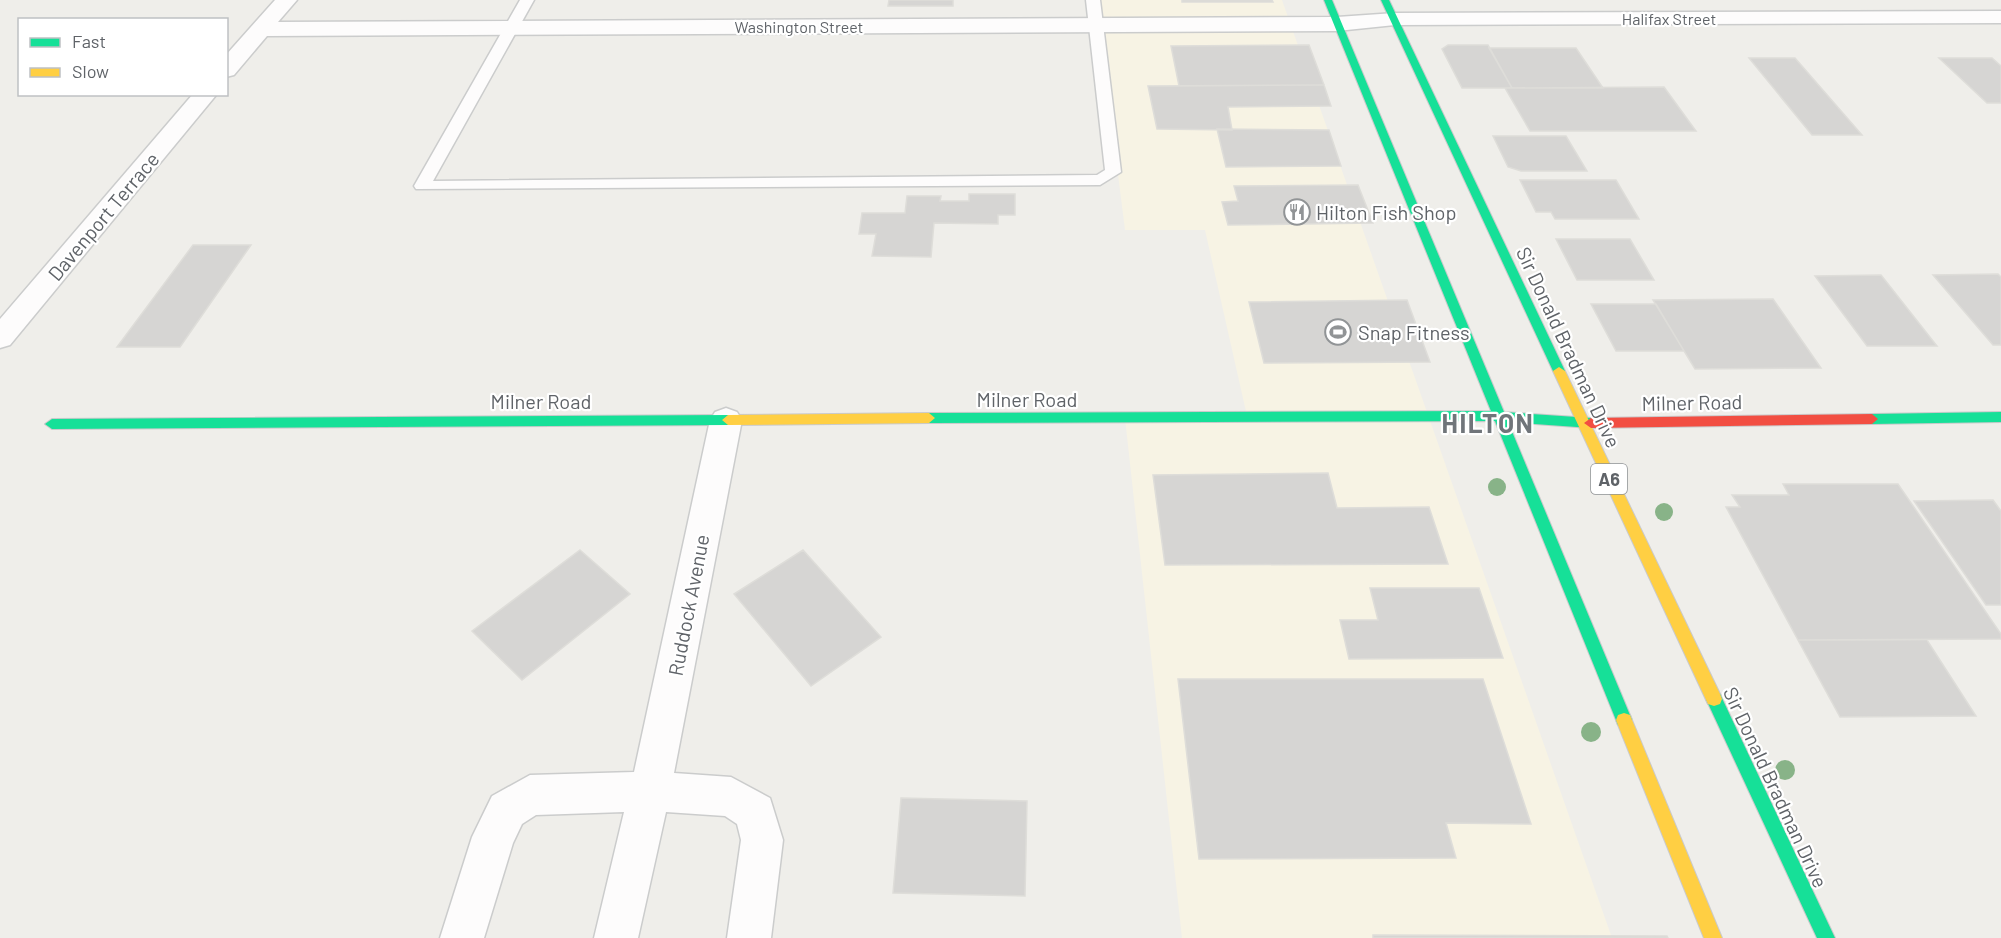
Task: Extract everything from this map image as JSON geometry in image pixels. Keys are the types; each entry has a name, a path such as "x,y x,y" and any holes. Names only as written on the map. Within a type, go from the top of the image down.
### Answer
{"main road":[{"path":"1328,0 1713,938"},
{"name":"Sir Donald Bradman Drive","path":"1390,9 1582,423 1826,938"},
{"name":"Milner Road","path":"52,424 1498,415 1582,423 2001,417"}],"street":[{"path":"228,68 286,0"},
{"name":"Halifax Street","path":"1337,24 1390,9 2001,17"},
{"name":"Washington Street","path":"261,29 1337,24"},
{"name":"Davenport Terrace","path":"0,338 204,96"},
{"name":"Ruddock Avenue","path":"616,938 650,791 726,420"},
{"path":"462,938 493,837 507,810 530,795 650,791 731,797 755,812 762,840 749,938"}],"lane":[{"path":"526,0 422,186 1100,180 1113,172 1093,0"}],"shaded area":[{"path":"1096,0 1282,0 1612,938 1182,938 1125,418 1247,416 1205,230 1125,230"}],"building":[{"path":"889,0 953,0 953,6 888,6"},
{"path":"1182,0 1272,0 1273,2 1182,2"},
{"path":"1309,45 1324,85 1179,86 1171,46"},
{"path":"1448,45 1488,45 1512,88 1462,88 1442,49"},
{"path":"1489,48 1576,48 1603,88 1512,88"},
{"path":"1749,58 1795,58 1862,135 1812,135"},
{"path":"1939,58 1992,58 2001,66 2001,103 1987,103"},
{"path":"1324,85 1331,106 1228,107 1232,130 1157,129 1148,86"},
{"path":"1664,87 1696,131 1530,131 1505,88"},
{"path":"1217,129 1329,130 1341,166 1226,167"},
{"path":"1493,136 1566,136 1587,171 1521,171 1508,167"},
{"path":"1520,180 1616,180 1639,219 1555,219 1551,212 1536,212"},
{"name":"Hilton Fish Shop","path":"1358,185 1373,223 1228,225 1222,202 1238,201 1234,186"},
{"path":"969,194 1015,194 1015,215 998,215 998,224 934,223 931,257 872,256 876,234 859,234 862,213 905,213 907,196 941,196 940,201 969,201"},
{"path":"1556,239 1630,239 1654,280 1577,280"},
{"path":"193,245 251,245 180,347 117,347"},
{"path":"1998,274 2001,277 2001,345 1993,345 1933,275"},
{"path":"1881,275 1937,346 1867,346 1815,276"},
{"path":"1773,299 1821,368 1695,369 1653,300"},
{"name":"Snap Fitness","path":"1407,300 1430,362 1264,363 1249,302"},
{"path":"1591,304 1656,304 1684,351 1616,351"},
{"path":"1328,473 1337,508 1429,507 1448,564 1165,565 1153,475"},
{"path":"1783,484 1898,484 2001,634 2001,639 1798,640 1726,507 1740,507 1732,495 1789,495"},
{"path":"1993,500 2001,511 2001,605 1986,605 1914,501"},
{"path":"580,550 630,594 522,680 472,631"},
{"path":"803,550 881,637 811,686 734,594"},
{"path":"1370,588 1479,588 1503,658 1349,659 1340,620 1378,620"},
{"path":"1798,640 1927,640 1976,716 1840,717"},
{"path":"1178,679 1483,679 1531,824 1446,823 1456,858 1199,859"},
{"path":"901,798 1027,801 1025,896 893,893"},
{"path":"1373,935 1667,936 1668,938 1373,938"}],"traffic: fast":[{"path":"1328,0 1624,720"},
{"path":"1385,0 1559,371"},
{"path":"929,418 1474,415 1591,423"},
{"path":"1872,419 2001,417"},
{"path":"52,424 728,420"},
{"path":"1714,699 1826,938"}],"traffic: slow":[{"path":"1559,371 1714,699"},
{"path":"728,420 929,418"},
{"path":"1624,720 1713,938"}],"traffic: jam":[{"path":"1591,423 1872,419"}],"place":[{"name":"Hilton Fish Shop","path":"1297,212"},
{"name":"Snap Fitness","path":"1338,332"}],"district":[{"name":"HILTON","path":"1488,422"}]}
